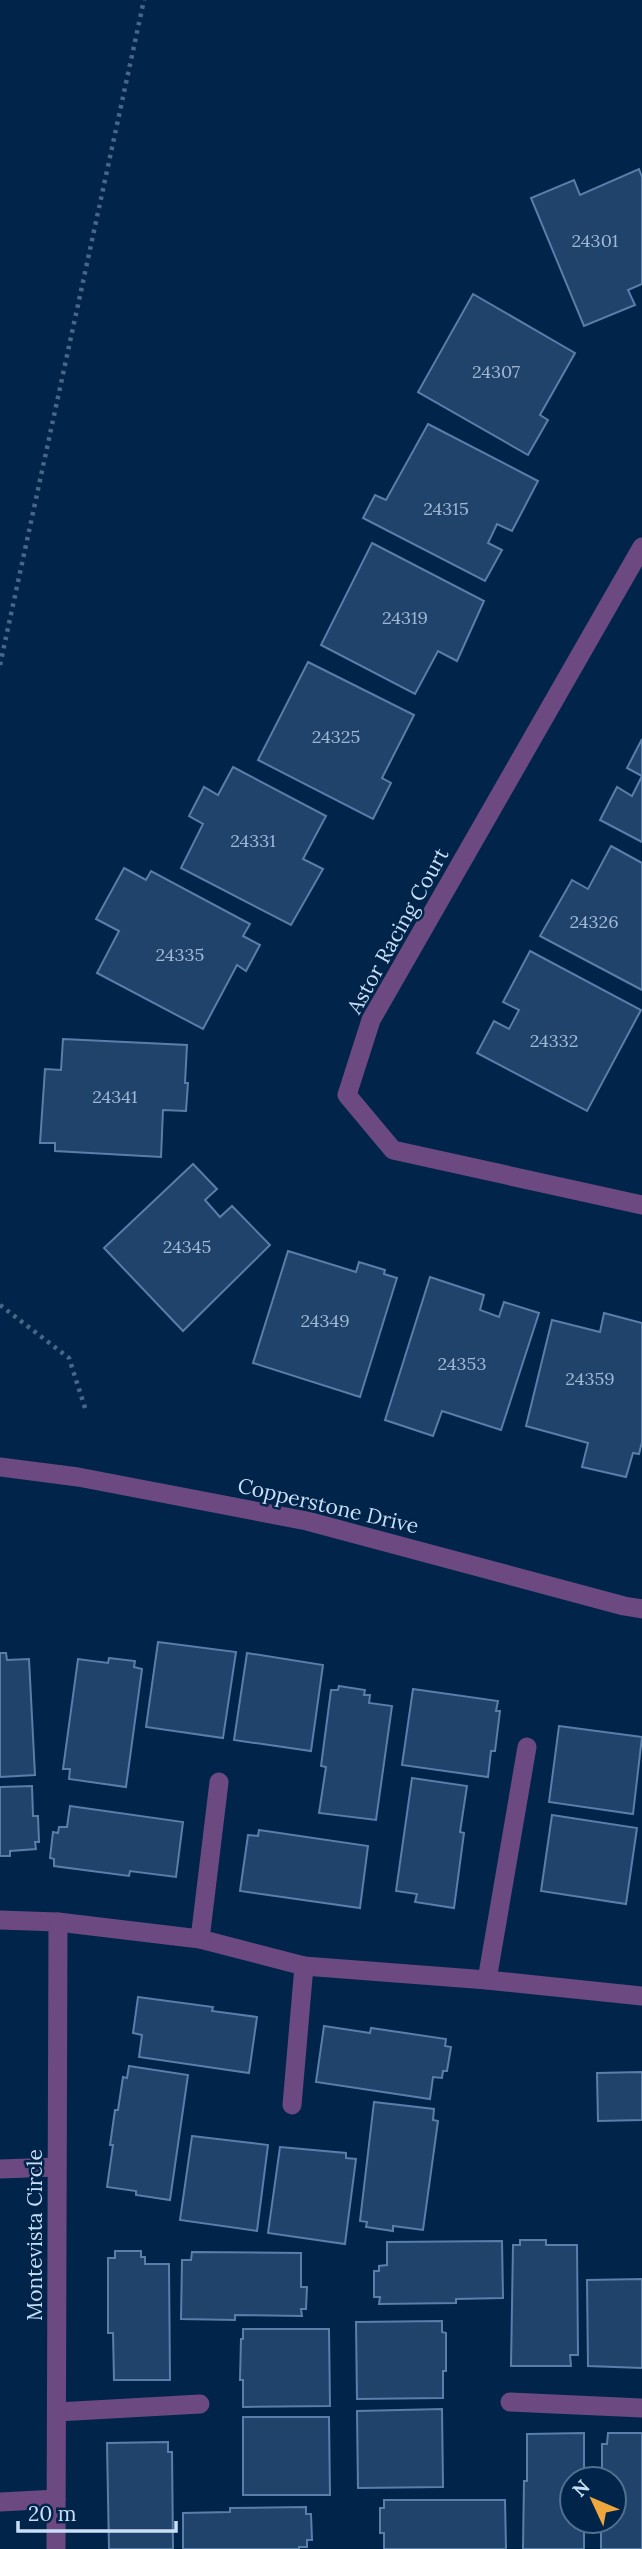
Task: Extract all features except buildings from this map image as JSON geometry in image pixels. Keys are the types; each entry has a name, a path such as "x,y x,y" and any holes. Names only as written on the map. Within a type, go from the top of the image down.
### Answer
{"street":[{"name":"Astor Racing Court","path":"642,547 371,1020 347,1095 393,1150 642,1205"},
{"name":"Copperstone Drive","path":"0,1467 78,1477 307,1521 642,1609"},
{"path":"487,1980 527,1747"},
{"path":"200,1940 219,1782"},
{"path":"0,1920 58,1922 200,1940 304,1966 487,1980 642,1997"},
{"name":"Montevista Circle","path":"57,2549 58,1922"},
{"path":"292,2105 304,1966"},
{"path":"0,2169 57,2166"},
{"path":"510,2402 642,2408"},
{"path":"57,2412 200,2404"},
{"path":"0,2501 57,2498"}],"path":[{"path":"0,665 144,0"},
{"path":"0,1305 68,1358 86,1411"}]}
